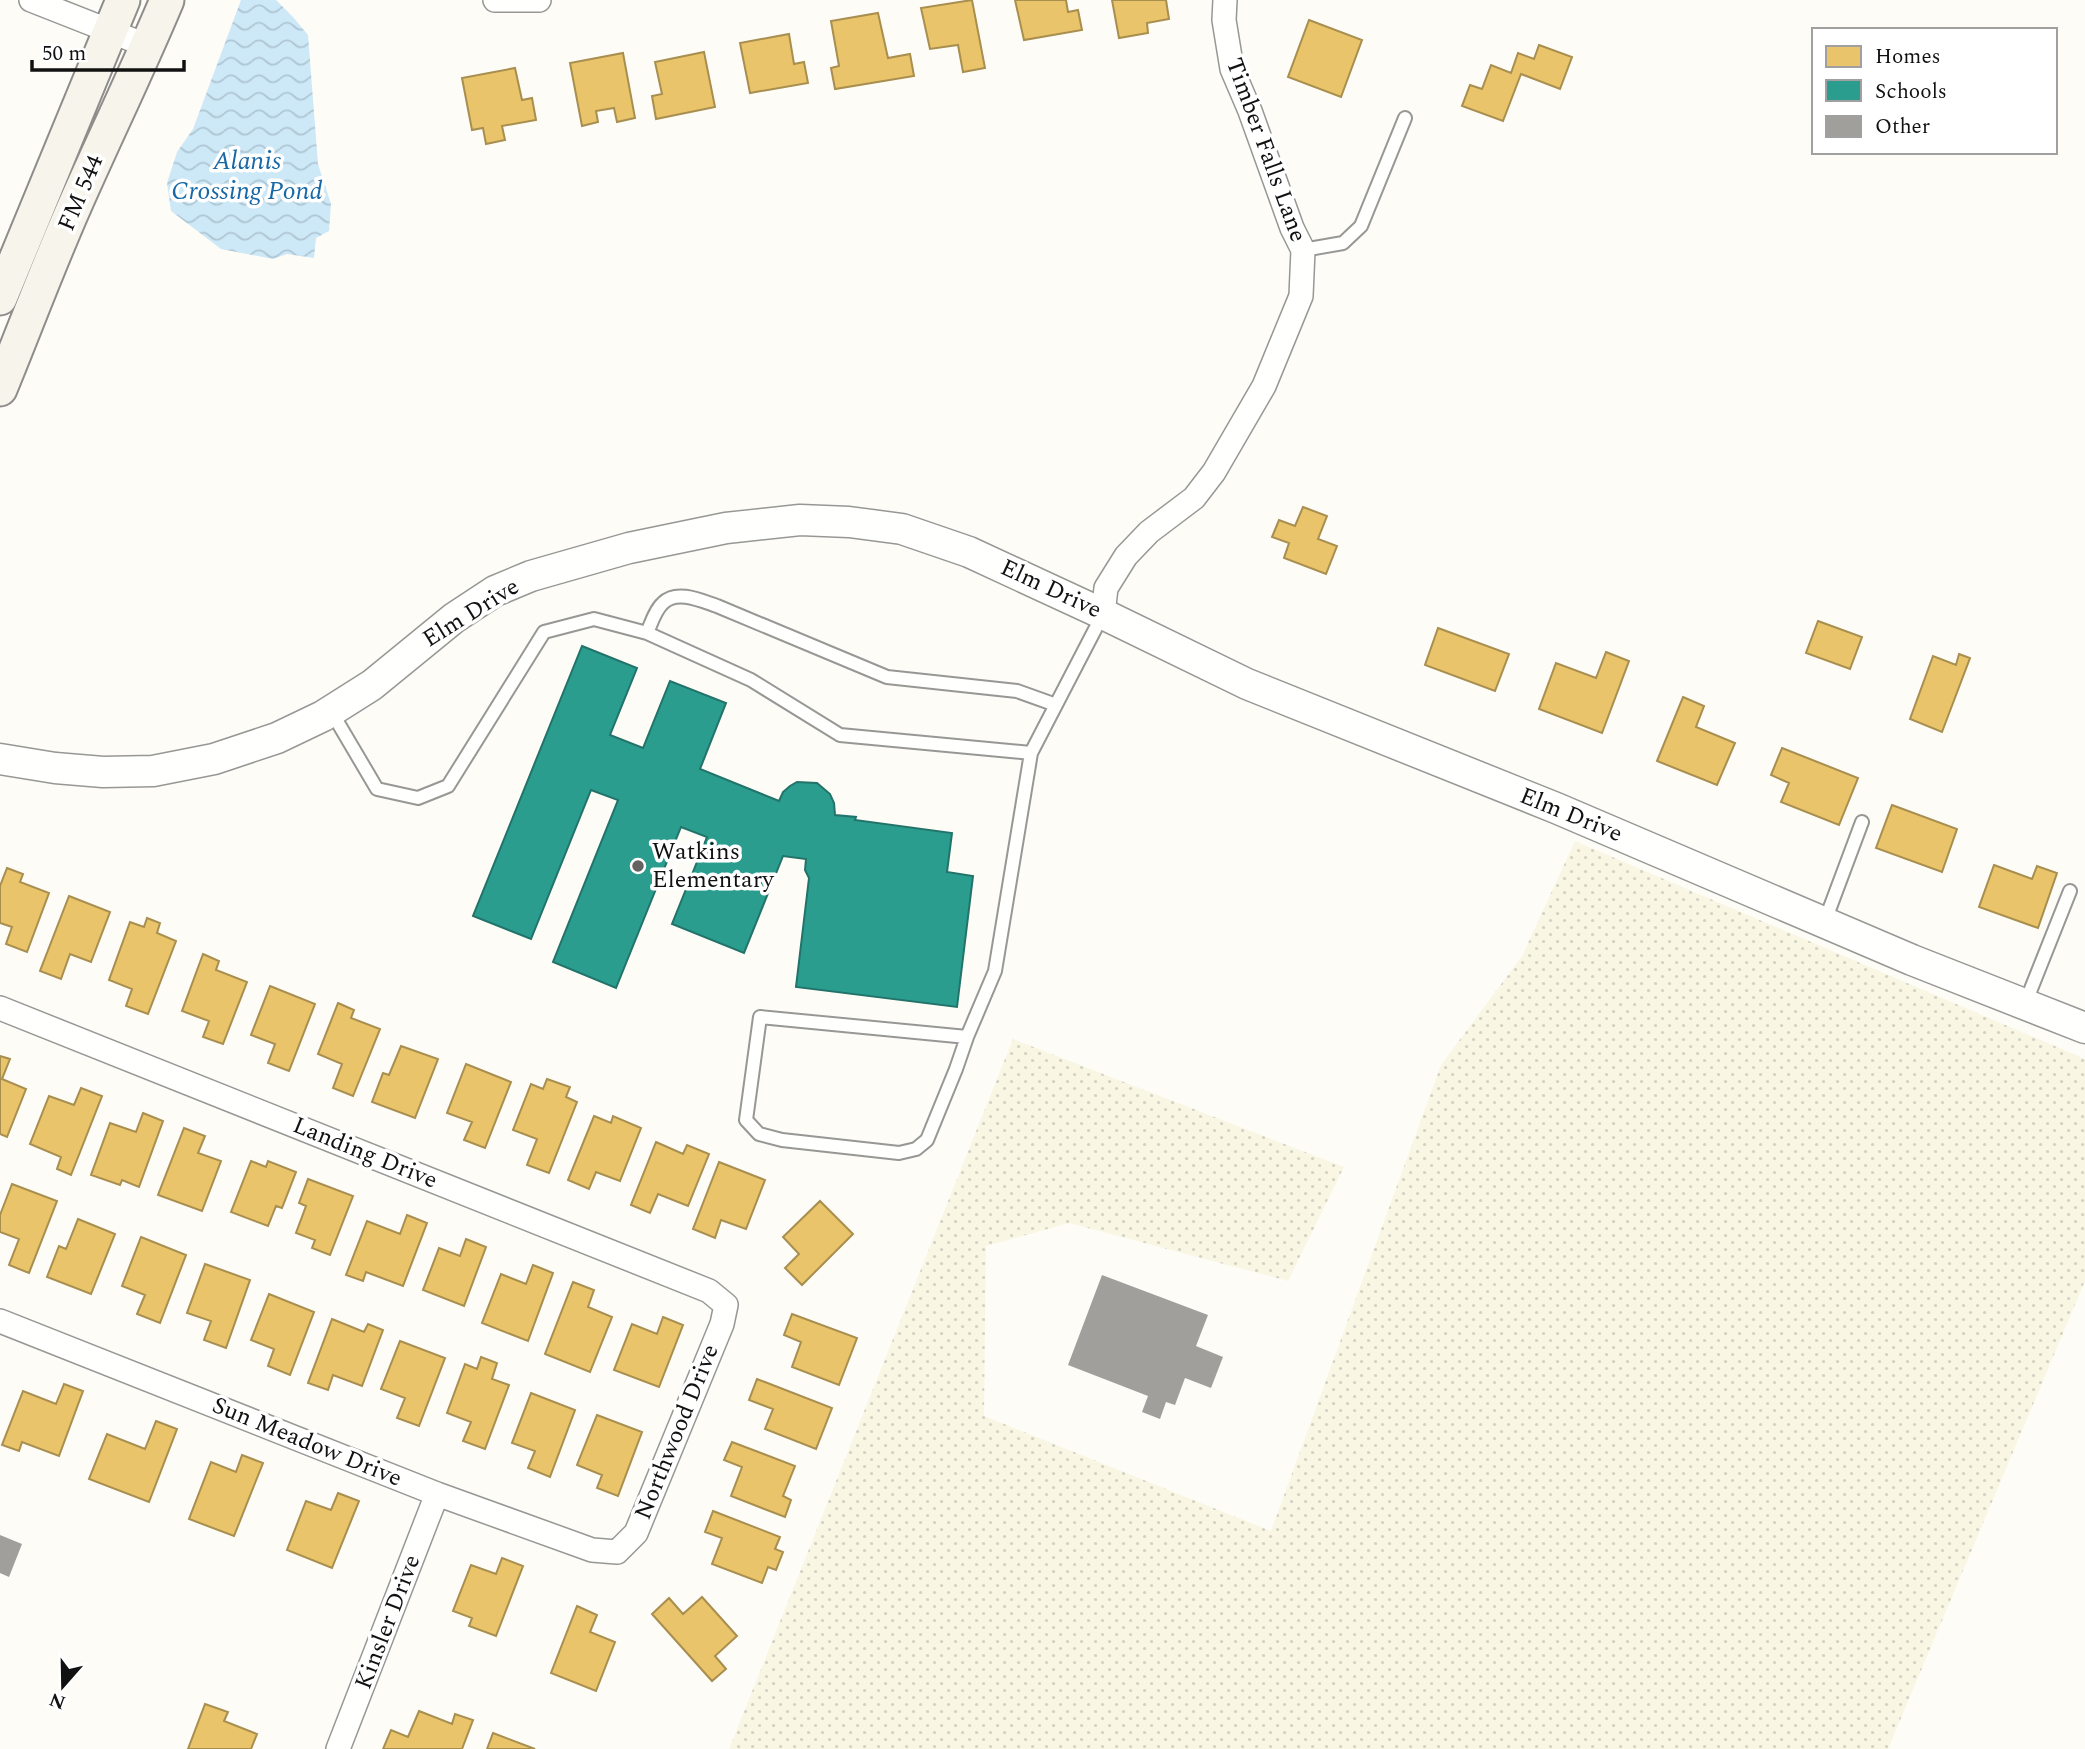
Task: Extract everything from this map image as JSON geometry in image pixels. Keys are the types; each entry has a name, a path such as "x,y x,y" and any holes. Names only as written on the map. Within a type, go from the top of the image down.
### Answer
{"main road":[{"name":"FM 544","path":"0,298 123,0"},
{"name":"FM 544","path":"0,388 73,209 167,0"}],"street":[{"path":"31,0 148,46"},
{"path":"495,0 539,0"},
{"name":"Timber Falls Lane","path":"1103,614 1106,588 1126,556 1149,532 1194,498 1214,471 1264,386 1301,296 1303,250 1292,228 1232,69 1224,20 1225,0"},
{"name":"Elm Drive","path":"0,758 55,768 103,772 153,771 214,759 277,738 331,711 372,685 454,618 495,592 531,576 629,548 726,528 800,520 849,522 902,529 969,552 1247,684 1543,803 1912,960 2085,1028"},
{"name":"Landing Drive","path":"0,1007 709,1291 726,1305"},
{"name":"Northwood Drive","path":"617,1552 636,1533 722,1325 726,1305"},
{"name":"Sun Meadow Drive","path":"0,1321 437,1494 592,1550 617,1552"},
{"name":"Kinsler Drive","path":"338,1749 437,1494"}],"lane":[{"path":"1303,250 1342,243 1361,226 1405,118"},
{"path":"647,634 663,603 674,597 692,598 887,677 1017,691 1056,705"},
{"path":"967,1037 760,1017 746,1120 759,1134 782,1140 899,1153 916,1149 928,1140 995,971 1031,753 1103,614"},
{"path":"331,711 377,789 418,798 448,786 544,632 594,619 647,634 751,680 840,735 1031,753"},
{"path":"1825,921 1862,821"},
{"path":"2025,1004 2070,891"}],"shaded area":[{"path":"1575,841 2085,1059 2085,1281 1888,1749 729,1749 1013,1039 1344,1167 1288,1281 1069,1223 986,1246 984,1416 1271,1531 1441,1065 1522,956"}],"water":[{"name":"Alanis Crossing Pond","path":"241,0 276,0 308,35 318,164 331,204 329,231 316,238 314,258 287,254 273,259 221,249 171,211 167,183 177,152 193,129"}],"building: Homes":[{"path":"972,0 985,68 963,72 958,45 930,49 921,8"},
{"path":"1015,0 1066,0 1068,12 1078,10 1082,30 1024,40"},
{"path":"1112,0 1166,0 1169,19 1147,23 1148,33 1119,38"},
{"path":"878,13 888,58 910,54 914,76 835,89 831,68 839,66 831,21"},
{"path":"1309,20 1362,40 1341,97 1288,77"},
{"path":"789,34 794,64 804,62 808,83 750,93 740,43"},
{"path":"1539,45 1572,57 1560,89 1521,74 1503,121 1462,106 1470,85 1482,89 1491,65 1511,73 1518,53 1534,59"},
{"path":"704,52 715,107 656,119 652,96 662,94 655,62"},
{"path":"623,53 635,118 617,122 614,108 596,111 598,122 582,126 570,63"},
{"path":"515,68 522,100 532,98 536,120 502,126 505,140 486,144 483,128 472,130 462,78"},
{"path":"1303,507 1327,516 1318,539 1337,546 1326,574 1284,558 1289,543 1272,537 1279,520 1295,526"},
{"path":"1818,621 1862,637 1850,669 1806,653"},
{"path":"1438,628 1509,654 1495,691 1425,665"},
{"path":"1606,652 1629,661 1602,733 1539,709 1556,663 1596,678"},
{"path":"1959,654 1970,658 1942,732 1910,719 1933,656 1956,665"},
{"path":"1683,697 1704,706 1696,727 1735,743 1717,785 1657,761"},
{"path":"1782,748 1858,778 1839,825 1781,802 1789,783 1771,775"},
{"path":"1892,805 1957,829 1942,872 1876,848"},
{"path":"1994,865 2032,879 2037,866 2057,873 2038,928 1979,907"},
{"path":"7,868 23,874 20,882 49,893 27,952 6,944 12,927 0,923 0,886"},
{"path":"69,896 110,912 91,962 70,954 61,979 40,971"},
{"path":"147,918 160,923 157,933 176,941 148,1014 126,1006 132,989 109,980 130,922 144,927"},
{"path":"203,954 219,961 216,970 247,982 223,1044 203,1037 209,1021 182,1011"},
{"path":"270,986 315,1004 289,1071 268,1063 275,1044 251,1035"},
{"path":"338,1003 354,1010 351,1018 380,1029 353,1096 333,1088 342,1064 318,1054"},
{"path":"401,1046 438,1059 415,1118 372,1102 383,1073 389,1075"},
{"path":"0,1056 10,1059 2,1079 26,1089 7,1137 0,1134"},
{"path":"466,1064 511,1082 485,1148 464,1140 472,1122 447,1113"},
{"path":"547,1079 570,1087 566,1097 577,1102 549,1173 527,1165 537,1139 513,1130 531,1084 543,1089"},
{"path":"81,1088 102,1096 71,1175 57,1169 61,1157 30,1144 49,1096 74,1105"},
{"path":"143,1113 163,1121 139,1187 122,1180 120,1185 91,1175 110,1123 136,1132"},
{"path":"594,1116 611,1123 613,1116 641,1128 620,1181 596,1172 589,1189 568,1180"},
{"path":"184,1128 205,1136 198,1153 221,1161 202,1211 158,1195"},
{"path":"656,1142 683,1154 687,1145 709,1154 688,1206 658,1194 650,1213 631,1205"},
{"path":"251,1161 266,1167 268,1161 296,1172 282,1208 276,1206 268,1226 231,1212"},
{"path":"719,1162 765,1180 746,1229 721,1220 715,1238 693,1229"},
{"path":"308,1179 353,1196 330,1255 312,1248 315,1240 296,1233 306,1206 299,1203"},
{"path":"12,1184 57,1201 29,1273 9,1265 19,1239 0,1232 0,1215"},
{"path":"820,1201 853,1234 802,1285 785,1268 799,1254 783,1237"},
{"path":"407,1215 427,1223 403,1286 366,1272 363,1281 346,1275 367,1221 400,1234"},
{"path":"78,1219 115,1234 91,1294 47,1277 59,1246 66,1249"},
{"path":"141,1237 186,1255 160,1323 137,1314 145,1295 122,1286"},
{"path":"466,1239 486,1247 464,1306 423,1290 439,1248 460,1256"},
{"path":"205,1264 250,1280 226,1348 204,1340 211,1321 187,1313"},
{"path":"533,1265 553,1273 528,1341 482,1323 501,1274 526,1284"},
{"path":"573,1282 594,1290 588,1307 612,1317 590,1372 545,1354"},
{"path":"269,1294 314,1312 290,1375 268,1366 274,1349 251,1340"},
{"path":"792,1314 857,1338 839,1385 792,1367 801,1342 784,1335"},
{"path":"663,1317 683,1325 659,1387 614,1370 632,1324 657,1334"},
{"path":"332,1319 364,1332 368,1324 383,1330 362,1386 333,1375 328,1390 308,1383"},
{"path":"400,1341 445,1358 419,1426 397,1418 405,1398 381,1389"},
{"path":"481,1357 497,1363 492,1379 509,1385 485,1449 463,1441 471,1422 447,1413 465,1364 477,1369"},
{"path":"757,1379 832,1408 816,1449 765,1429 773,1409 749,1400"},
{"path":"64,1384 83,1391 59,1456 22,1442 19,1451 2,1445 23,1391 56,1404"},
{"path":"531,1393 575,1410 550,1477 528,1468 535,1451 512,1443"},
{"path":"597,1415 642,1432 618,1496 597,1488 602,1475 577,1465"},
{"path":"156,1421 177,1429 149,1502 89,1479 107,1434 145,1449"},
{"path":"732,1442 795,1466 783,1496 791,1500 785,1517 731,1496 742,1467 724,1460"},
{"path":"242,1455 263,1463 234,1536 189,1519 211,1462 236,1472"},
{"path":"338,1493 359,1501 332,1568 287,1550 306,1501 331,1510"},
{"path":"713,1511 780,1537 775,1549 783,1552 776,1570 768,1567 762,1583 712,1564 722,1538 705,1532"},
{"path":"502,1558 523,1566 496,1636 469,1626 472,1618 453,1611 471,1565 496,1574"},
{"path":"702,1597 737,1636 715,1656 726,1669 712,1681 652,1614 669,1598 683,1614"},
{"path":"577,1606 597,1615 590,1632 615,1642 596,1691 551,1673"},
{"path":"205,1704 228,1712 224,1721 257,1734 251,1749 188,1749"},
{"path":"419,1711 452,1724 455,1714 473,1720 462,1749 383,1749 391,1730 408,1737"},
{"path":"493,1733 535,1749 487,1749"}],"building: Schools":[{"path":"582,646 637,668 610,735 643,748 670,681 726,703 700,769 779,801 783,792 797,782 817,783 830,794 835,815 952,833 947,872 973,876 957,1007 796,987 809,878 805,870 806,859 783,856 744,953 672,924 707,837 681,827 616,988 553,962 618,800 591,790 531,939 473,916"}],"building: Other":[{"path":"1102,1275 1208,1315 1196,1346 1223,1357 1211,1388 1185,1378 1175,1405 1166,1402 1160,1419 1142,1412 1148,1396 1068,1365"},
{"path":"0,1535 22,1544 9,1577 0,1573"}],"place":[{"name":"Watkins Elementary","path":"638,866"}]}
